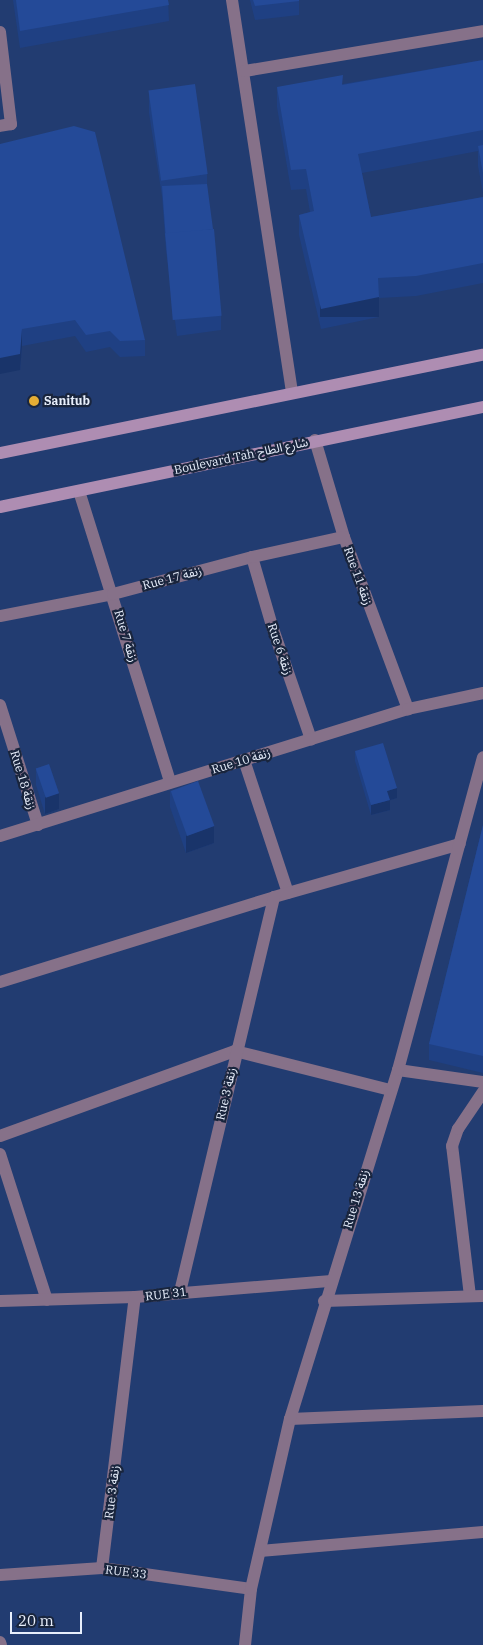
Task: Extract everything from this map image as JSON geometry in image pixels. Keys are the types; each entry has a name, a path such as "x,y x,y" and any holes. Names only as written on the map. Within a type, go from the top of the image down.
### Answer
{"street":[{"path":"232,0 245,71 292,392"},
{"path":"245,71 483,31"},
{"path":"0,32 11,124 0,126"},
{"path":"0,453 292,392 483,355"},
{"name":"Boulevard Tah شارع الطاح","path":"0,507 315,440 483,407"},
{"name":"Rue 11 زنقة","path":"315,440 344,538 408,709"},
{"name":"Rue 7 زنقة","path":"78,491 113,594 170,781"},
{"name":"Rue 17 زنقة","path":"0,616 113,594 252,557 344,538"},
{"name":"Rue 6 زنقة","path":"252,557 272,626 312,740"},
{"name":"Rue 10 زنقة","path":"0,836 170,781 312,740 408,709 483,693"},
{"name":"Rue 18 زنقة","path":"0,705 38,825"},
{"name":"Rue 13 زنقة","path":"245,1645 251,1589 290,1419 324,1301 390,1090 398,1070 483,757"},
{"path":"244,760 288,892"},
{"path":"0,982 274,896 460,844"},
{"name":"Rue 3 زنقة","path":"180,1292 235,1051 274,896"},
{"path":"0,1136 235,1051 390,1090"},
{"path":"398,1070 483,1082"},
{"path":"470,1296 452,1146 458,1129 483,1092"},
{"path":"0,1154 47,1300"},
{"name":"RUE 31","path":"0,1302 135,1297 331,1281"},
{"path":"324,1301 483,1296"},
{"name":"Rue 3 زنقة","path":"102,1568 135,1297"},
{"path":"290,1419 483,1411"},
{"path":"260,1551 483,1532"},
{"name":"RUE 33","path":"0,1575 102,1568 251,1589"}],"building":[{"path":"16,0 168,0 169,5 20,31"},
{"path":"253,0 299,0 299,1 255,6"},
{"path":"483,60 483,130 358,154 371,217 483,197 483,263 416,276 378,278 379,297 321,309 299,215 314,211 306,169 291,170 277,87 343,75 342,85"},
{"path":"195,84 208,174 161,181 148,91"},
{"path":"74,126 95,132 145,340 120,341 110,331 86,335 75,320 22,329 20,354 0,358 0,144"},
{"path":"483,145 483,173 478,146"},
{"path":"207,184 213,229 166,236 166,240 162,186"},
{"path":"214,229 222,316 173,320 165,233"},
{"path":"383,743 397,788 387,791 390,800 371,805 355,751"},
{"path":"49,764 59,793 46,798 36,769"},
{"path":"198,781 214,826 187,836 171,791"},
{"path":"483,825 483,1056 429,1044"}],"place":[{"name":"Sanitub","path":"34,401"}]}
